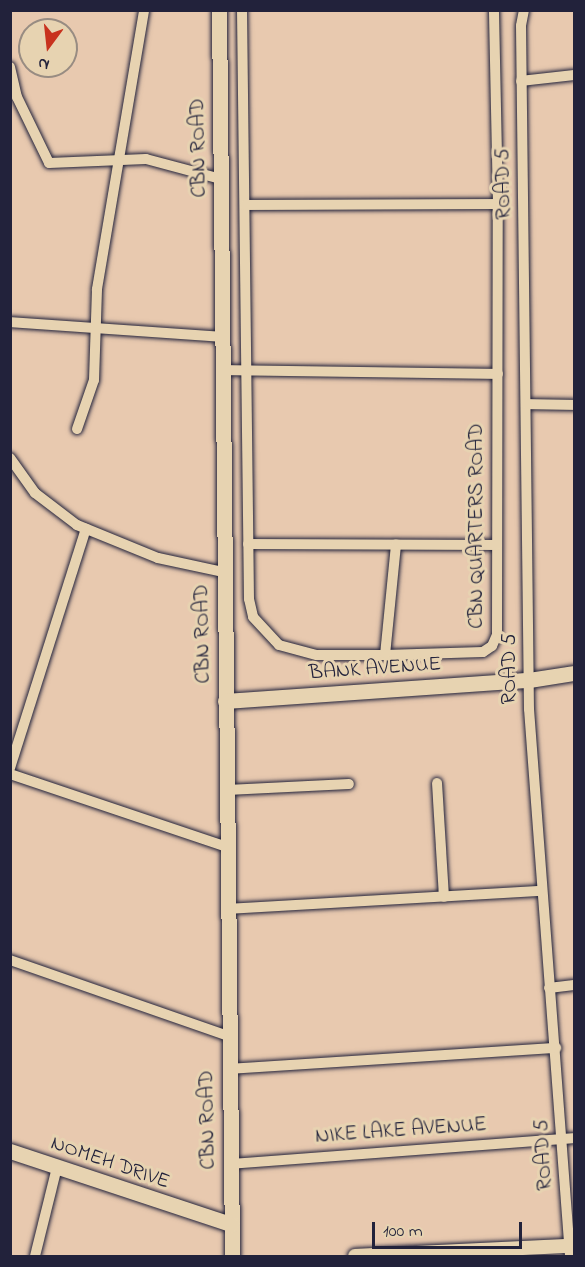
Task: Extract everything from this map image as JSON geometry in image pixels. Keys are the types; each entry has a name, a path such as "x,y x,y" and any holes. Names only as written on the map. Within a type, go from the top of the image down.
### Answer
{"main road":[{"name":"CBN ROAD","path":"219,10 223,572 232,1257"},
{"name":"BANK AVENUE","path":"225,701 529,680 574,673"},
{"name":"NOMEH DRIVE","path":"10,1151 231,1224"}],"street":[{"path":"77,429 94,380 95,329 103,249 121,159 144,10"},
{"name":"CBN QUARTERS ROAD","path":"242,10 249,599 253,616 279,645 316,655 385,656 476,653 492,646 497,634 498,204 494,10"},
{"name":"ROAD 5","path":"524,10 521,81 529,680 549,988 569,1138 569,1251"},
{"path":"10,67 17,97 49,163 121,159 154,160 221,179"},
{"path":"521,81 574,75"},
{"path":"244,205 498,204"},
{"path":"10,322 222,337"},
{"path":"222,370 498,374"},
{"path":"526,404 574,405"},
{"path":"10,458 51,508 86,529 158,558 223,572"},
{"path":"10,768 86,529"},
{"path":"248,544 497,545"},
{"path":"385,656 396,545"},
{"path":"10,774 227,847"},
{"path":"437,783 444,897"},
{"path":"227,790 349,784"},
{"path":"227,909 541,891"},
{"path":"10,960 228,1036"},
{"path":"549,988 574,985"},
{"path":"229,1069 556,1048"},
{"name":"NIKE LAKE AVENUE","path":"230,1164 569,1138"},
{"path":"35,1257 57,1167"},
{"path":"355,1257 569,1251"}]}
